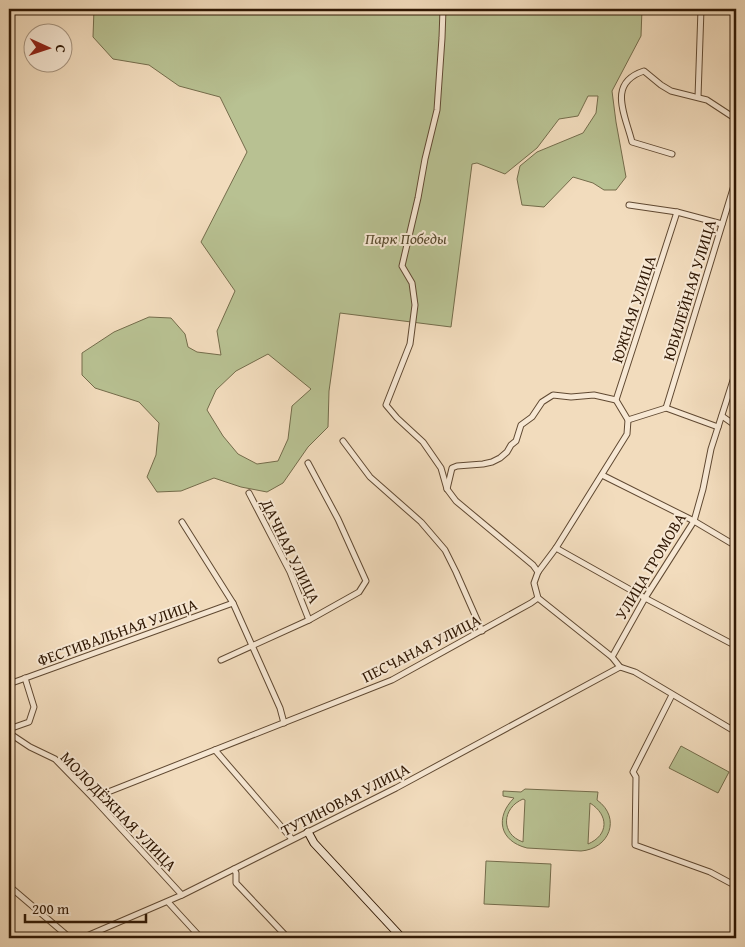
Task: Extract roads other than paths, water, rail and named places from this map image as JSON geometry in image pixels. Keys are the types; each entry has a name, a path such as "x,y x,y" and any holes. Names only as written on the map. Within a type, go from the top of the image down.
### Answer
{"street":[{"path":"443,9 437,110 402,266 412,283 414,305 410,344 386,406 423,442 441,468 447,489 456,501 538,572"},
{"path":"698,97 701,9"},
{"path":"672,154 632,142 620,94 628,79 636,74 644,71 671,91 707,100 736,119"},
{"name":"ЮБИЛЕЙНАЯ УЛИЦА","path":"666,408 736,178"},
{"path":"629,205 677,212 722,224"},
{"name":"ЮЖНАЯ УЛИЦА","path":"616,400 677,212"},
{"name":"УЛИЦА ГРОМОВА","path":"612,657 645,598 694,521 711,450 736,371"},
{"path":"447,489 452,468 492,462 500,458 516,441 521,425 532,417 542,402 553,395 572,397 594,394 616,400 628,420 627,434 556,548 538,572 534,584 540,599 612,657 620,667 635,672 736,732"},
{"path":"628,420 666,408 718,427"},
{"path":"722,416 736,426"},
{"path":"343,441 370,477 421,522 445,550 482,631"},
{"path":"221,660 309,620 359,592 366,581 338,519 308,463"},
{"path":"602,474 694,521 736,546"},
{"name":"ДАЧНАЯ УЛИЦА","path":"249,493 290,572 309,620"},
{"path":"182,522 233,603 280,708 284,723"},
{"path":"556,548 736,646"},
{"name":"ПЕСЧАНАЯ УЛИЦА","path":"93,798 392,680 540,599"},
{"name":"ФЕСТИВАЛЬНАЯ УЛИЦА","path":"9,684 233,603"},
{"name":"ТУТИНОВАЯ УЛИЦА","path":"82,938 95,936 168,902 396,788 620,667"},
{"path":"9,731 29,722 34,707 25,678"},
{"path":"672,695 633,772 636,777 635,845 710,872 736,886"},
{"name":"МОЛОДЁЖНАЯ УЛИЦА","path":"9,731 30,747 55,759 182,895"},
{"path":"215,750 292,839"},
{"path":"308,832 314,844 402,938"},
{"path":"234,868 236,883 288,938"},
{"path":"9,886 70,938"},
{"path":"168,902 201,938"}],"park label":[{"name":"Парк Победы","path":"406,238"}]}
